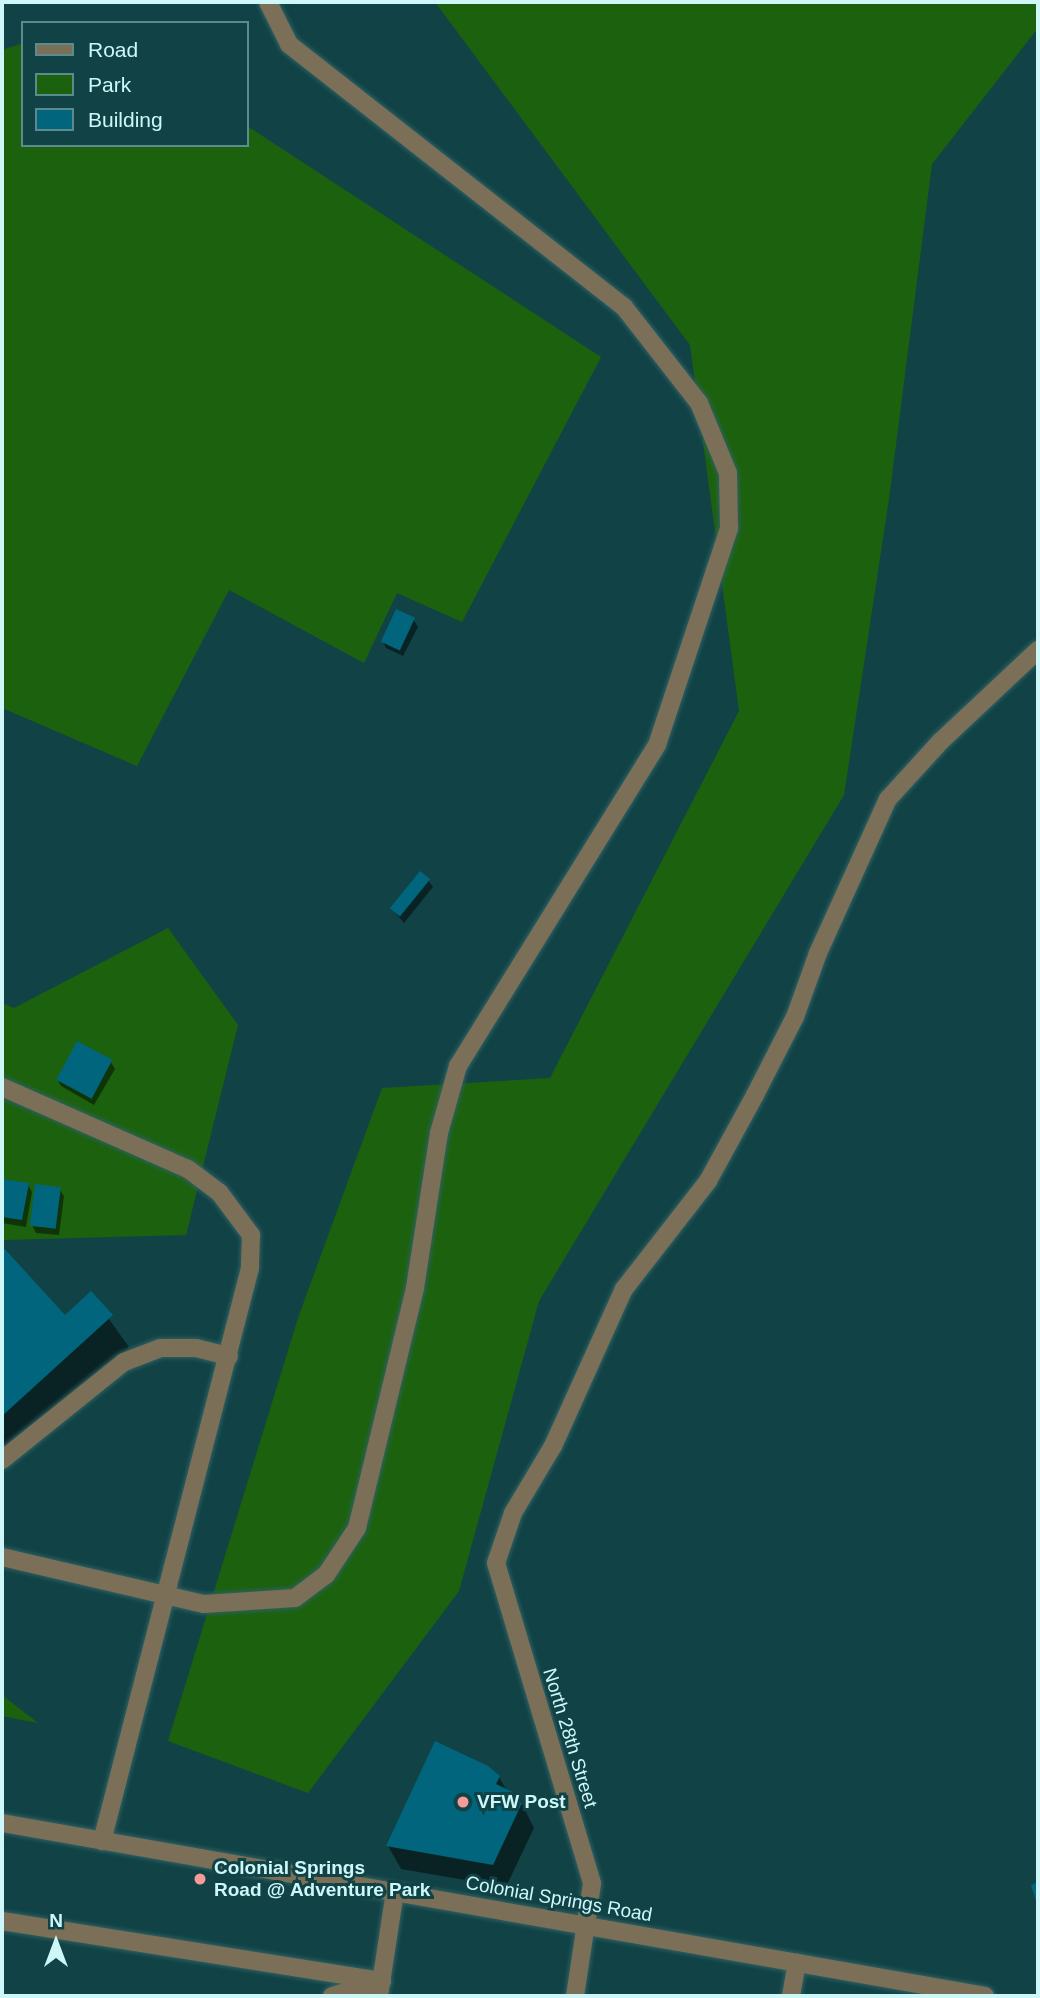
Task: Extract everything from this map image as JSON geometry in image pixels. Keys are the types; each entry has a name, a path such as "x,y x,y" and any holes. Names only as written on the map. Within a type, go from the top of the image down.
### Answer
{"street":[{"path":"2,1556 204,1604 295,1598 326,1575 357,1528 415,1288 439,1133 458,1066 657,745 729,528 728,473 699,403 624,307 289,44 268,2"},
{"name":"North 28th Street","path":"575,1996 592,1883 496,1563 513,1513 553,1446 604,1325 624,1289 708,1181 761,1084 888,799 941,741 1038,650"},
{"path":"2,1087 188,1169 219,1192 251,1235 250,1268 229,1356 102,1841"},
{"path":"2,1460 124,1362 160,1348 196,1348 229,1356"},
{"name":"Colonial Springs Road","path":"2,1823 985,1996"},
{"path":"380,1988 395,1892"},
{"path":"2,1921 380,1988"},
{"path":"791,1996 797,1963"},
{"path":"332,1996 380,1988"}],"green space":[{"path":"435,2 1038,2 1038,28 932,164 889,499 844,795 539,1301 459,1591 308,1793 168,1741 298,1318 382,1088 550,1078 739,711 690,345"},
{"path":"21,44 21,147 248,147 248,127 601,357 462,622 397,593 364,663 229,590 137,766 2,708 2,50"},
{"path":"168,928 238,1025 186,1235 2,1240 2,1003 14,1008"},
{"path":"2,1695 38,1723 2,1716"}],"building":[{"path":"396,609 415,618 400,651 381,642"},
{"path":"420,871 430,879 400,916 390,908"},
{"path":"77,1041 112,1060 92,1099 56,1080"},
{"path":"2,1179 29,1183 22,1220 2,1217"},
{"path":"35,1184 61,1187 56,1229 30,1226"},
{"path":"2,1246 65,1315 91,1291 113,1315 2,1416"},
{"name":"VFW Post","path":"435,1741 488,1766 500,1776 496,1784 519,1795 516,1800 522,1803 493,1865 386,1846"},
{"path":"1038,1882 1038,1907 1031,1885"}],"place":[{"name":"VFW Post","path":"463,1802"},
{"name":"Colonial Springs Road @ Adventure Park","path":"200,1879"}]}
